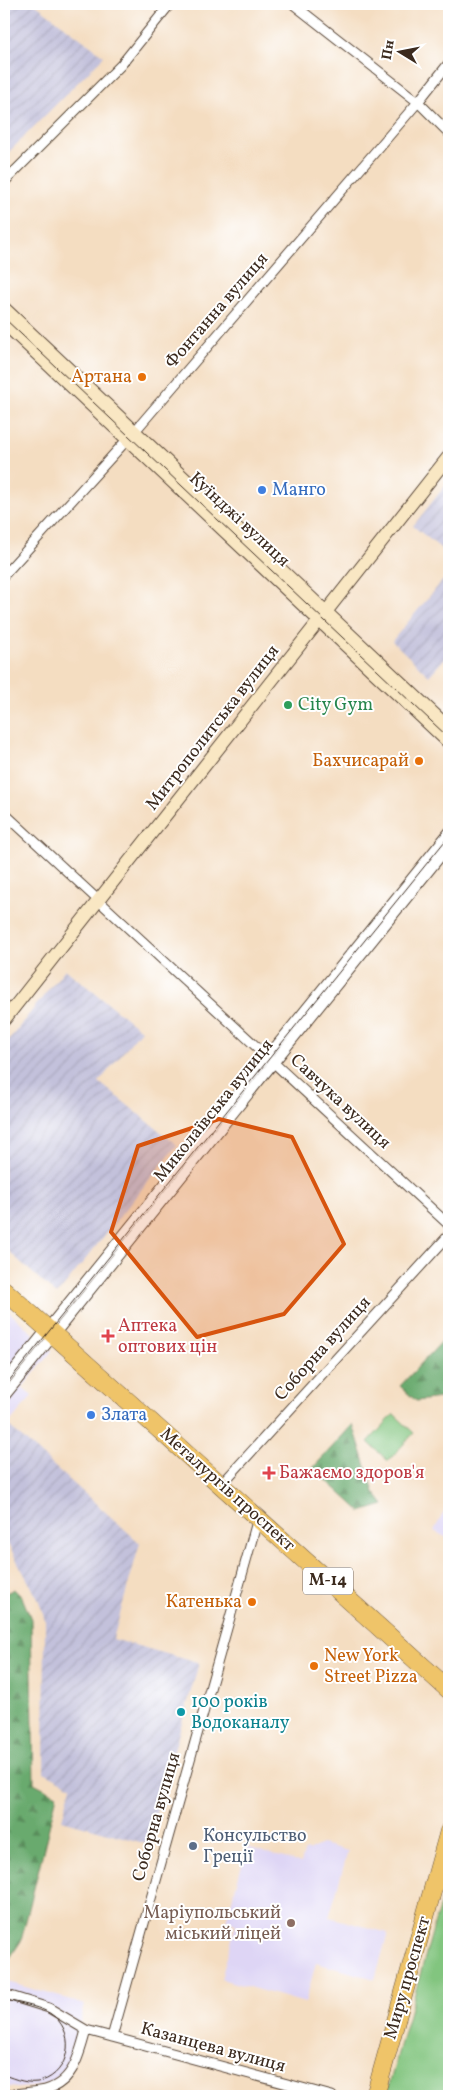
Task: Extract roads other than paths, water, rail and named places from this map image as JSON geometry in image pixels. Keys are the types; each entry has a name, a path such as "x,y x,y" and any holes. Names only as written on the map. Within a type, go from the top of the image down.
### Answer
{"highway":[{"name":"Металургів проспект","path":"4,1290 449,1690"},
{"name":"Миру проспект","path":"375,2096 449,1831"}],"main road":[{"name":"Куїнджі вулиця","path":"4,308 131,435 323,617 449,743"},
{"name":"Куїнджі вулиця","path":"4,323 131,435"},
{"name":"Митрополитська вулиця","path":"4,1020 449,456"},
{"name":"Куїнджі вулиця","path":"323,617 449,728"}],"street":[{"path":"4,182 120,65 170,4"},
{"path":"293,4 418,102 449,133"},
{"name":"Фонтанна вулиця","path":"4,574 131,435 418,102 449,63"},
{"name":"Савчука вулиця","path":"4,813 449,1225"},
{"name":"Миколаївська вулиця","path":"4,1396 50,1332 270,1060 449,832"},
{"name":"Миколаївська вулиця","path":"270,1060 449,846"},
{"name":"Соборна вулиця","path":"221,1485 449,1235"},
{"name":"Миколаївська вулиця","path":"4,1382 50,1332"},
{"name":"Соборна вулиця","path":"112,2037 258,1518"},
{"name":"Казанцева вулиця","path":"4,1994 49,2008 86,2030 332,2096"},
{"path":"5,2096 45,2090 65,2079 78,2060 86,2030"}],"tram line":[{"path":"4,318 449,738"},
{"path":"4,1387 449,836"},
{"path":"4,1999 50,2013 62,2025 67,2043 64,2062 58,2070 42,2081 22,2081 4,2075"}],"place":[{"name":"Артана","path":"142,377"},
{"name":"Манго","path":"262,490"},
{"name":"City Gym","path":"288,705"},
{"name":"Бахчисарай","path":"419,761"},
{"name":"Аптека оптових цін","path":"108,1336"},
{"name":"Злата","path":"91,1415"},
{"name":"Бажаємо здоров'я","path":"269,1473"},
{"name":"Катенька","path":"252,1602"},
{"name":"New York Street Pizza","path":"314,1666"},
{"name":"100 років Водоканалу","path":"181,1712"},
{"name":"Консульство Греції","path":"193,1846"},
{"name":"Маріупольський міський ліцей","path":"291,1923"}]}
